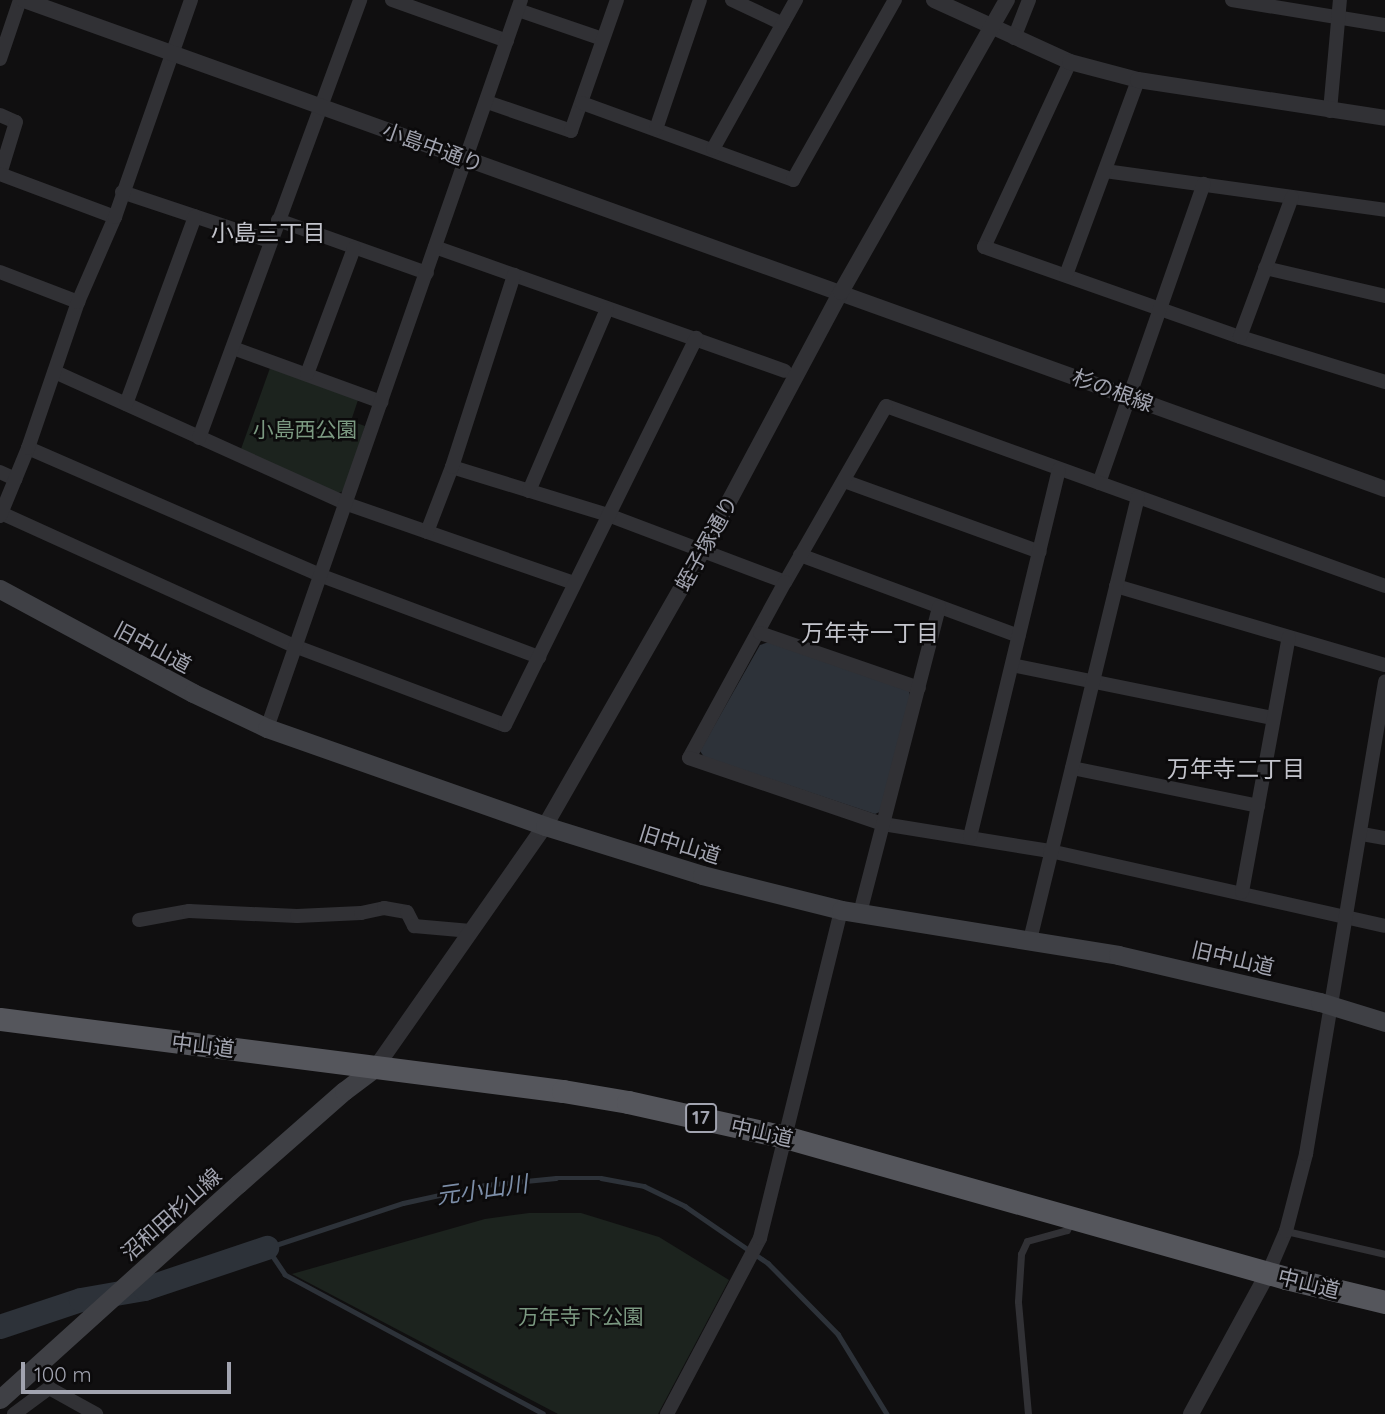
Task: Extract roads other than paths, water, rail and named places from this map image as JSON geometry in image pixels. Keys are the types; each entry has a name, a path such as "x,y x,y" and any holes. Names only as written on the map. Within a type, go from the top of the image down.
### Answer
{"highway":[{"name":"中山道","path":"0,1019 563,1090 785,1137 1268,1273 1385,1302"}],"main road":[{"name":"旧中山道","path":"0,589 169,681 268,728 545,825 702,876 851,911 1130,958 1332,1005 1385,1022"},
{"name":"沼和田杉山線","path":"0,1399 344,1090 376,1068"}],"street":[{"name":"小島中通り","path":"22,0 841,292"},
{"path":"0,59 22,0"},
{"path":"191,0 115,216 78,302 28,448 1,514 297,647 505,724 696,338"},
{"path":"199,438 269,240 360,0"},
{"path":"392,0 507,41"},
{"path":"487,102 571,131 617,0"},
{"path":"656,129 699,0"},
{"path":"732,0 783,24"},
{"path":"713,149 796,0"},
{"path":"582,103 793,180 895,0"},
{"path":"934,0 1070,62 1138,80 1385,118"},
{"path":"1014,38 1029,0"},
{"path":"1232,0 1385,25"},
{"path":"1330,111 1340,0"},
{"name":"蛭子塚通り","path":"376,1068 545,825 702,552 841,292 993,28 1003,3"},
{"path":"268,728 519,5 602,39"},
{"path":"1070,62 984,247 1240,337 1385,382"},
{"path":"1066,275 1138,80"},
{"path":"0,115 16,122 0,174 115,216"},
{"path":"1105,172 1385,210"},
{"path":"1099,483 1204,184"},
{"path":"122,192 269,240"},
{"path":"1240,337 1292,197"},
{"path":"127,404 195,216"},
{"path":"278,220 427,272"},
{"path":"435,247 785,371"},
{"path":"307,374 354,248"},
{"path":"1265,268 1385,296"},
{"path":"0,272 78,302"},
{"path":"427,532 452,467 514,275"},
{"name":"杉の根線","path":"841,292 1385,489"},
{"path":"529,491 607,309"},
{"path":"233,348 381,402"},
{"path":"55,372 347,505 574,583"},
{"path":"1385,586 886,406 800,555 760,633 689,758 883,824 1051,851 1385,926"},
{"path":"28,448 321,576 539,657"},
{"path":"452,467 608,514 785,582"},
{"path":"970,837 1059,470"},
{"path":"0,472 15,479"},
{"path":"844,481 1040,552"},
{"path":"1030,940 1138,497"},
{"path":"800,555 1019,636"},
{"path":"1116,586 1385,665"},
{"path":"667,1414 758,1243 785,1137 851,911 883,824 939,607"},
{"path":"760,633 919,688"},
{"path":"1242,892 1289,637"},
{"path":"1012,665 1273,718"},
{"path":"1191,1414 1268,1273 1286,1230 1306,1154 1362,834 1385,682"},
{"path":"1072,768 1258,806"},
{"path":"1362,834 1385,838"},
{"path":"139,920 189,911 297,916 361,913 384,908 407,912 414,926 471,931"},
{"path":"14,1414 49,1388 96,1414"}],"lane":[{"path":"1028,1414 1018,1301 1021,1254 1027,1241 1067,1230 1072,1218"},
{"path":"1286,1230 1385,1254"}],"waterway":[{"name":"元小山川","path":"543,1414 285,1275 267,1248 403,1203 485,1185 556,1178 601,1178 644,1186 685,1206 768,1263 838,1334 887,1414"},
{"name":"元小山川","path":"0,1327 81,1300 145,1289 267,1248"}],"district":[{"name":"小島三丁目","path":"268,233"},
{"name":"万年寺一丁目","path":"870,633"},
{"name":"万年寺二丁目","path":"1236,769"}],"park label":[{"name":"小島西公園","path":"305,429"},
{"name":"万年寺下公園","path":"581,1316"}]}
